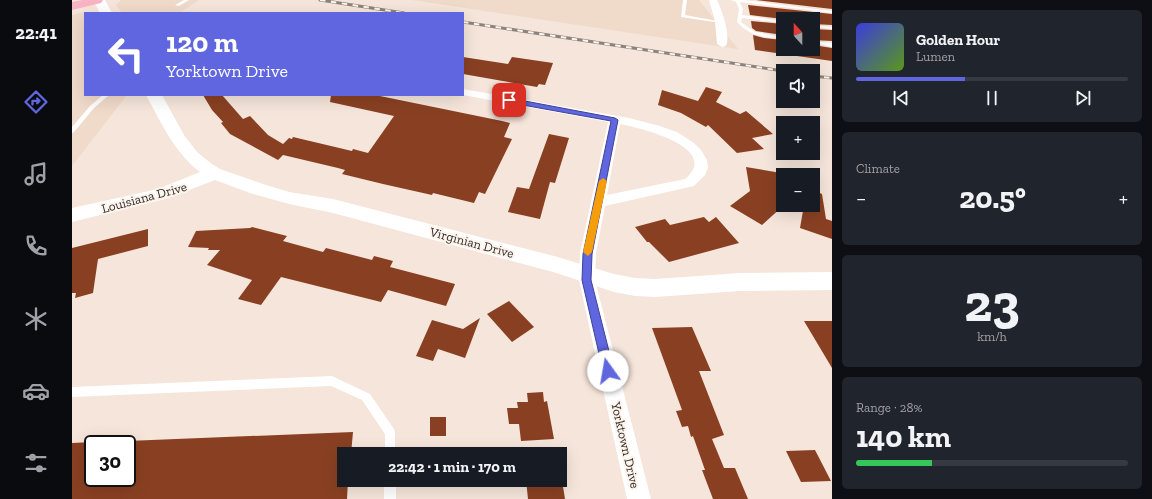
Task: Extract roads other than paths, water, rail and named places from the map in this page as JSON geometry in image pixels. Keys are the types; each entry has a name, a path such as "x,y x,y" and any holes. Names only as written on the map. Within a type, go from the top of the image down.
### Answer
{"main road":[{"path":"72,6 98,0"}],"street":[{"path":"98,0 105,12"},
{"path":"713,0 721,22 722,44"},
{"path":"464,92 649,126 679,138 691,147 698,155 702,164 701,172 689,183 599,202"},
{"name":"Virginian Drive","path":"155,96 176,136 191,156 206,168 214,173 257,189 289,198 332,206 554,264 614,283 635,287 655,288 740,282 832,281"},
{"name":"Yorktown Drive","path":"615,120 588,254 586,274 639,499"},
{"name":"Louisiana Drive","path":"72,215 157,196 195,183 214,173"}],"lane":[{"path":"177,5 187,0"},
{"path":"685,0 683,16 721,22"},
{"path":"733,0 832,12"},
{"path":"738,0 740,9 739,22 752,33 776,37"},
{"path":"740,16 776,21"},
{"path":"820,27 832,28"},
{"path":"820,43 832,45"},
{"path":"72,131 92,107 105,96"},
{"path":"72,392 332,380 366,397 390,433 390,447"},
{"path":"390,487 390,499"}],"railway":[{"path":"320,0 398,12"},
{"path":"464,22 776,70"},
{"path":"820,77 832,78"}]}
